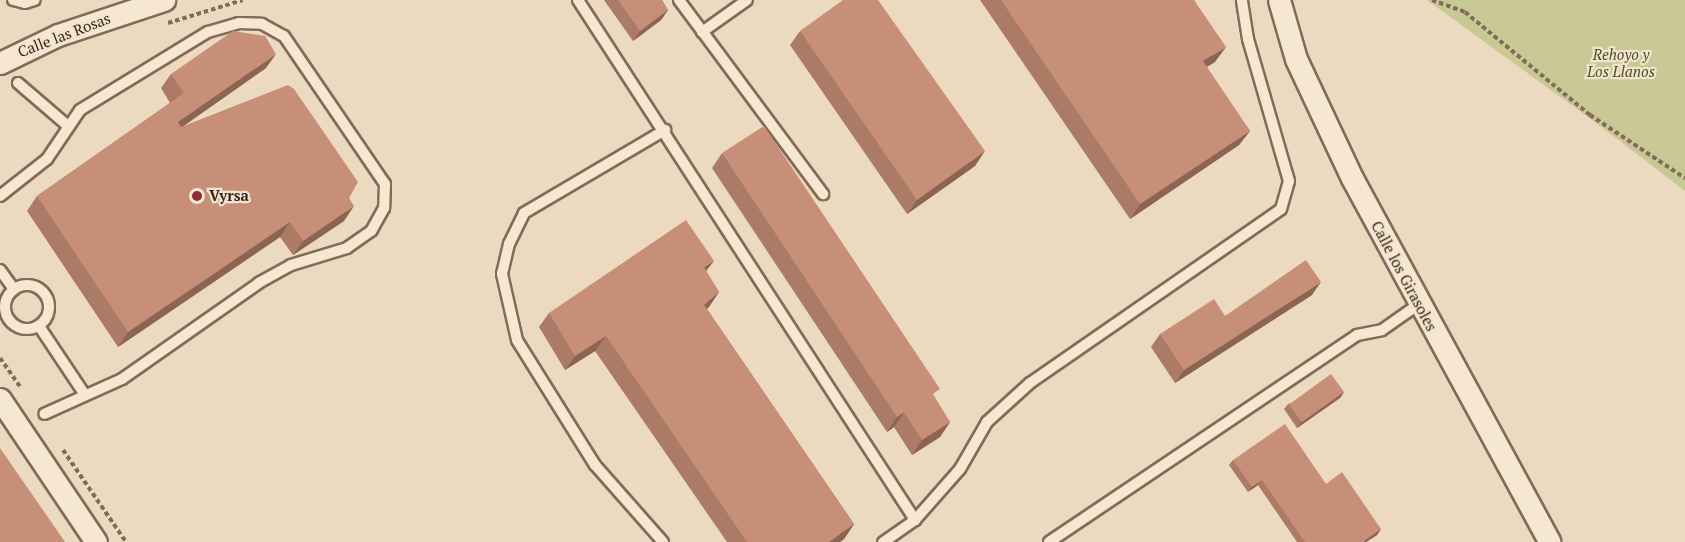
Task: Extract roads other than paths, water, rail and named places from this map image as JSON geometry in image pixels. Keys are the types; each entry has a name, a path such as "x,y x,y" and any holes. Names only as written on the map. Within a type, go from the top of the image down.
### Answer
{"street":[{"name":"Calle las Rosas","path":"0,63 58,35 164,0"},
{"name":"Calle los Girasoles","path":"1279,0 1310,93 1419,304 1550,542"},
{"path":"0,399 96,542"}],"lane":[{"path":"13,0 25,3 34,0"},
{"path":"578,0 665,130 915,520"},
{"path":"679,0 823,194"},
{"path":"702,32 747,0"},
{"path":"883,542 915,520 960,469 987,422 1030,383 1281,209 1289,181 1248,39 1242,0"},
{"path":"0,196 47,159 80,110 208,32 239,23 262,24 284,36 385,184 384,208 371,231 347,248 291,266 267,279 122,379 44,414"},
{"path":"18,83 68,126"},
{"path":"663,542 595,465 516,340 502,274 509,244 524,213 665,130"},
{"path":"0,270 14,289"},
{"path":"35,285 46,294 50,308 39,326 19,328 9,319 4,306 14,289 35,285"},
{"path":"1049,542 1357,335 1382,330 1419,304"},
{"path":"39,326 85,395"}],"place":[{"name":"Vyrsa","path":"197,196"}],"park label":[{"name":"Rehoyo y Los Llanos","path":"1621,62"}]}
